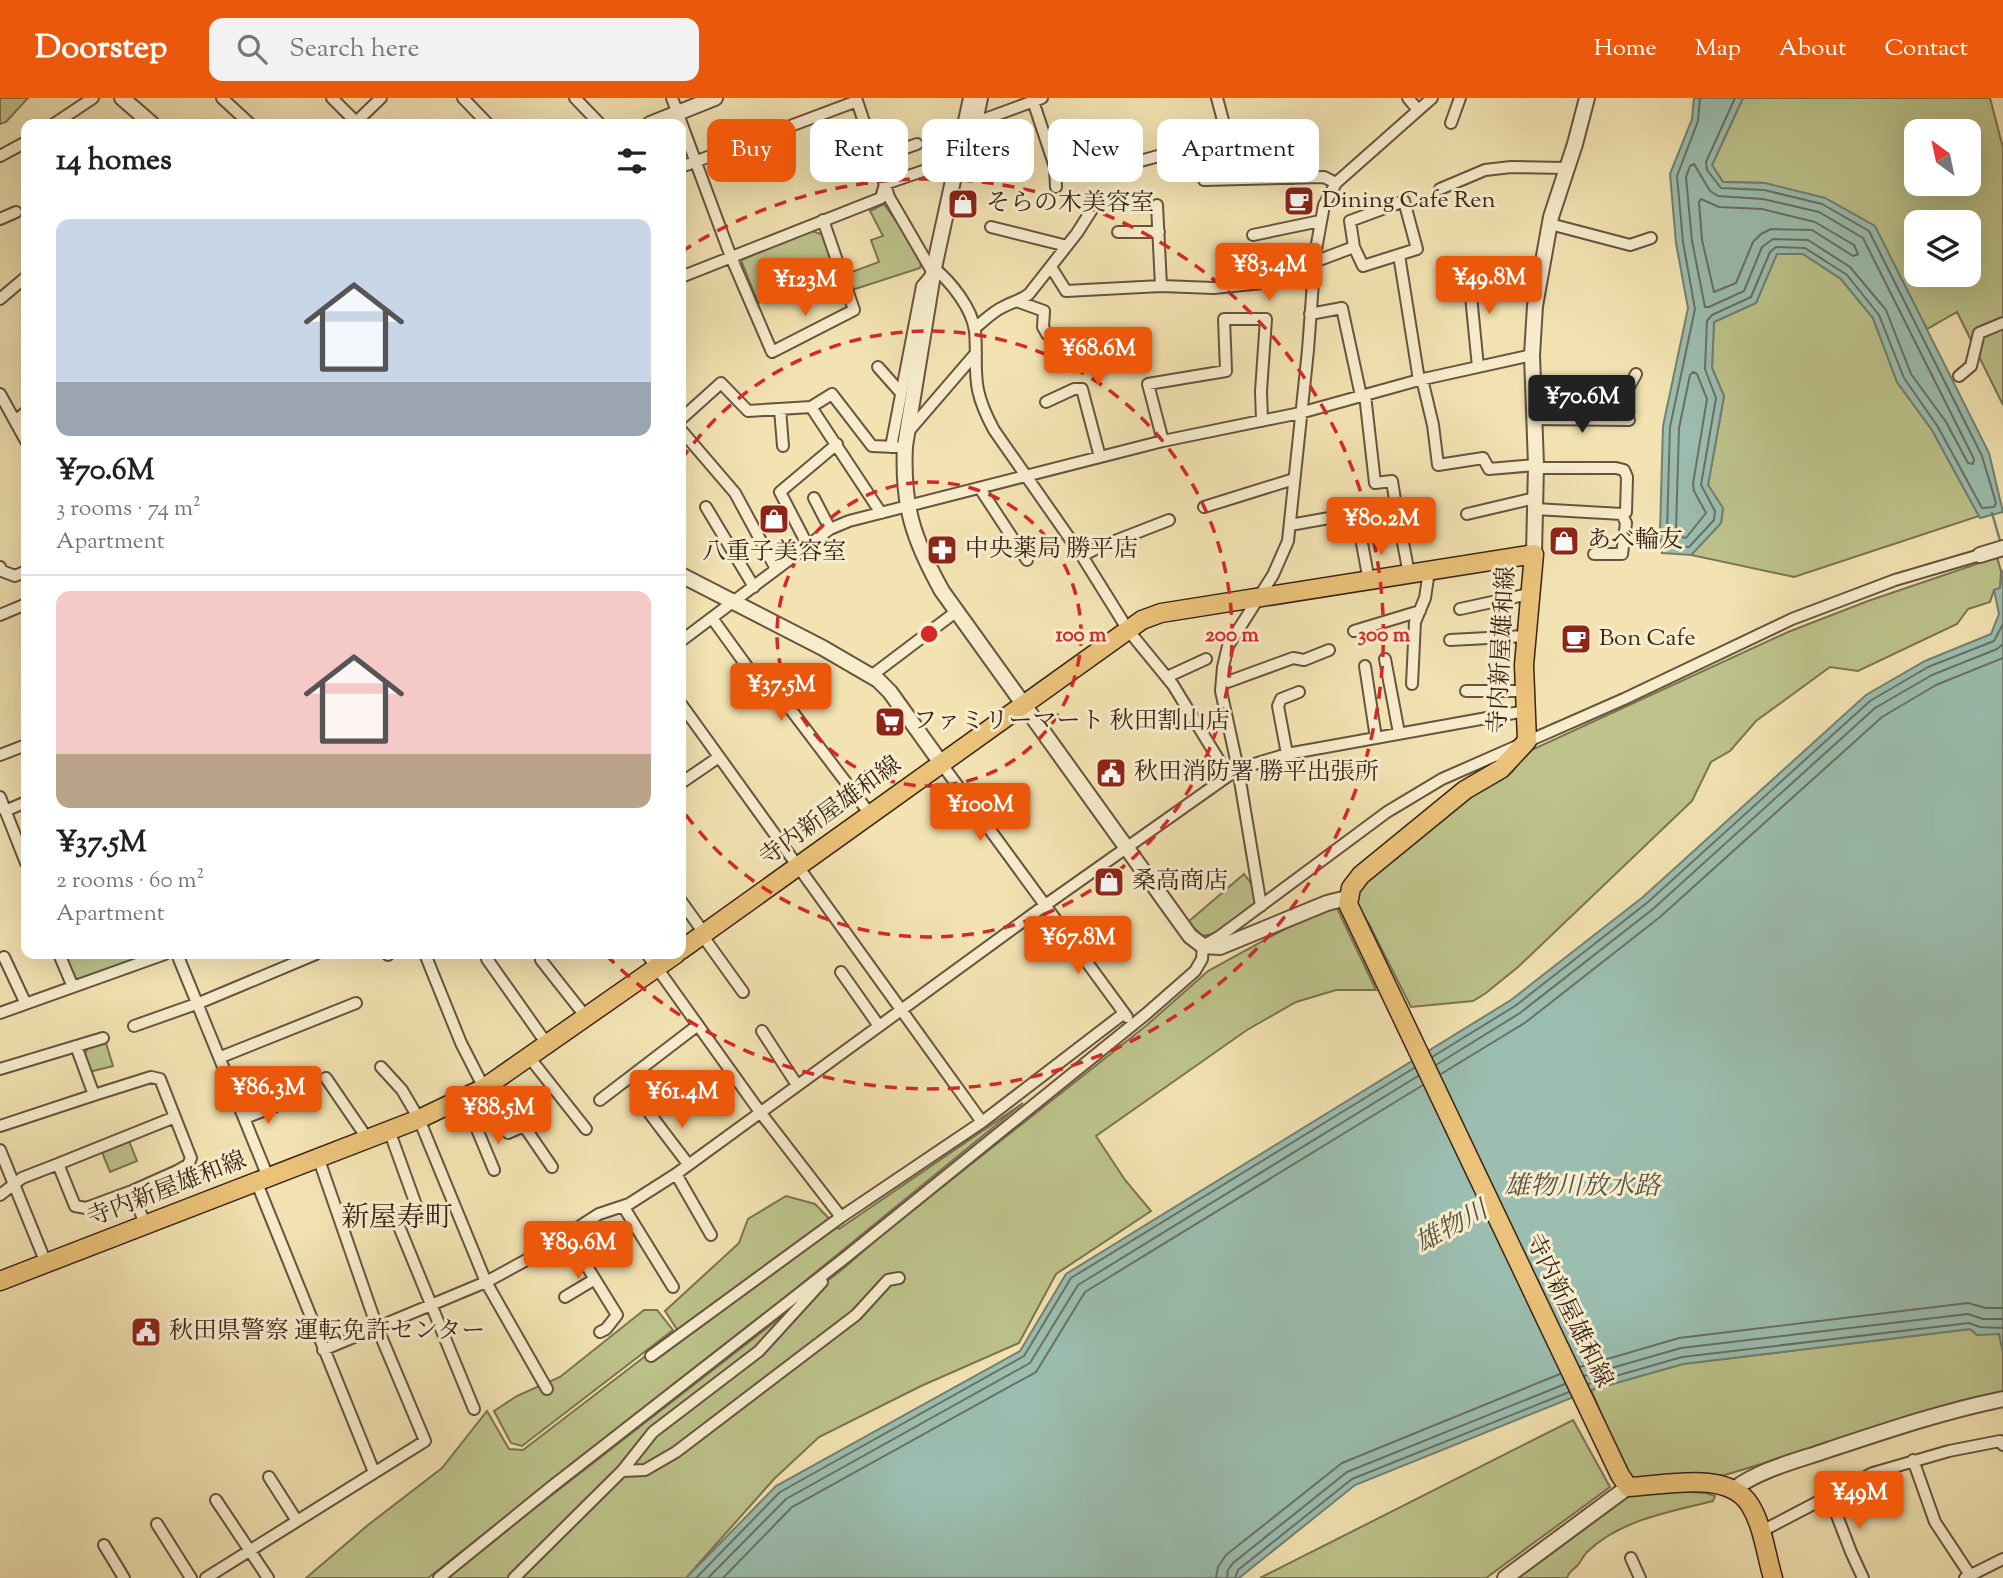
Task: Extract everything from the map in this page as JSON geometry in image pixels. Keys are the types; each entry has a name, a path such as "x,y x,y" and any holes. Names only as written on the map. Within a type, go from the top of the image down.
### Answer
{"main road":[{"name":"寺内新屋雄和線","path":"686,946 1142,620 1161,613 1534,554 1526,636 1527,741 1501,769 1465,790 1361,875 1353,883 1349,904 1624,1481"},
{"name":"寺内新屋雄和線","path":"0,1282 419,1119 464,1098 484,1088 586,1017 652,960"},
{"path":"1624,1481 1708,1482 1734,1489 1751,1505 1770,1577"}],"street":[{"path":"62,119 93,98"},
{"path":"222,98 245,119"},
{"path":"332,98 351,119"},
{"path":"361,119 381,98"},
{"path":"463,98 483,119"},
{"path":"575,98 595,119"},
{"path":"672,98 678,119"},
{"path":"662,119 715,98"},
{"path":"971,98 971,119"},
{"path":"973,119 982,98"},
{"path":"1217,98 1223,119"},
{"path":"1408,98 1418,110"},
{"path":"1261,906 1233,772 1221,691 1228,646 1282,558 1290,525 1312,278 1324,205 1336,183 1432,98"},
{"path":"1451,123 1460,98"},
{"path":"1534,554 1536,466 1532,355 1535,306 1550,225 1587,98"},
{"path":"124,99 146,119"},
{"path":"686,165 857,99 864,119"},
{"path":"985,119 1037,100 1055,167 1056,187"},
{"path":"686,138 772,352 854,310 824,220"},
{"path":"908,147 917,144"},
{"path":"0,156 21,145"},
{"path":"1440,189 1485,170 1511,167 1566,168"},
{"path":"885,184 922,171"},
{"path":"1319,177 1336,183"},
{"path":"901,442 953,182"},
{"path":"686,275 881,198 885,184"},
{"path":"885,184 889,197 934,270 944,276 964,304 975,328 978,389 982,408 994,430 1082,556 1128,630 1167,677 1233,772"},
{"path":"1019,302 1051,267 1100,197"},
{"path":"1404,201 1417,249 1363,266 1354,247 1350,220 1404,201"},
{"path":"1157,205 1161,286"},
{"path":"0,219 16,212"},
{"path":"1253,235 1320,221"},
{"path":"1550,225 1630,245 1651,238"},
{"path":"991,227 1067,246"},
{"path":"1118,232 1159,232"},
{"path":"1314,262 1354,247"},
{"path":"1399,254 1420,380 1433,425 1438,465 1483,458 1489,470 1536,466 1616,468 1624,470 1627,477 1626,512 1622,514 1535,504 1466,514"},
{"path":"1051,267 1066,292 1161,286 1214,288 1312,278"},
{"path":"934,270 922,286 901,393 901,442 907,507 914,533 932,572 957,611 1190,936 1203,946 1220,947 1327,903 1343,899 1349,904"},
{"path":"1460,280 1471,296 1478,367"},
{"path":"0,299 21,282"},
{"path":"975,328 1006,304 1019,302 1044,310 1043,327 1047,334 1081,336"},
{"path":"1310,314 1342,308 1363,395 1375,484 1392,481 1409,574"},
{"path":"1163,441 1148,384 1226,371 1224,318 1266,319 1261,391 1262,421"},
{"path":"1959,376 1971,366 1979,333 2003,323"},
{"path":"686,414 721,383 748,411 811,407 832,394 872,446 901,442 975,353"},
{"path":"686,637 830,529 881,513 1163,441 1300,413 1420,380 1532,355"},
{"path":"878,368 901,393"},
{"path":"1534,393 1573,396 1630,385 1636,374"},
{"path":"1046,402 1073,389 1082,389 1100,457"},
{"path":"0,394 21,432"},
{"path":"811,407 881,513"},
{"path":"780,409 783,446"},
{"path":"15,421 21,416"},
{"path":"1535,419 1629,420"},
{"path":"686,436 735,493 775,567"},
{"path":"808,546 780,492 837,444"},
{"path":"1205,507 1294,479"},
{"path":"981,489 1027,560"},
{"path":"814,498 830,529"},
{"path":"1290,525 1396,506"},
{"path":"706,507 754,587"},
{"path":"1594,554 1622,554 1626,523 1622,514"},
{"path":"1082,556 1169,520"},
{"path":"1361,538 1369,581"},
{"path":"1203,946 1387,813 1442,779 1624,699 1792,619 1895,580 2003,548"},
{"path":"0,567 2,571 15,576 21,573"},
{"path":"1412,684 1415,622 1425,598 1429,571"},
{"path":"686,578 871,676 890,692 1123,1014 1134,1023"},
{"path":"1460,609 1529,594"},
{"path":"0,615 21,606"},
{"path":"871,676 957,611"},
{"path":"1353,631 1420,611"},
{"path":"712,618 764,690 782,698 870,814"},
{"path":"1450,640 1526,636"},
{"path":"1222,684 1293,658 1304,660 1329,650"},
{"path":"1167,677 1206,659"},
{"path":"1385,659 1399,733"},
{"path":"1364,666 1376,738"},
{"path":"1466,691 1525,691"},
{"path":"1287,754 1278,706 1281,699 1298,692"},
{"path":"323,1350 486,1282 599,1214 623,1206 676,1174 1233,772 1287,754 1526,710"},
{"path":"686,712 982,1122"},
{"path":"0,755 21,747"},
{"path":"686,780 719,757"},
{"path":"0,797 21,851"},
{"path":"5,811 21,804"},
{"path":"686,908 743,992"},
{"path":"439,1578 846,1257 1134,1023 1195,971 1202,959 1203,946"},
{"path":"4,957 25,1002"},
{"path":"61,959 73,987"},
{"path":"0,1013 151,959"},
{"path":"179,959 245,1118 262,1179 323,1350 374,1472"},
{"path":"134,1026 199,1003 304,959"},
{"path":"427,959 461,1043 508,1133 524,1126 552,1167"},
{"path":"487,959 547,1044"},
{"path":"541,960 586,1017"},
{"path":"652,960 760,1112 841,1217"},
{"path":"841,972 879,1026"},
{"path":"221,1057 356,1003"},
{"path":"651,1356 841,1217 982,1122 1123,1014"},
{"path":"600,1100 698,1025"},
{"path":"762,1031 797,1085"},
{"path":"0,1069 103,1038"},
{"path":"76,1046 94,1095"},
{"path":"528,1057 586,1129"},
{"path":"381,1067 402,1090 419,1119 486,1282 547,1389"},
{"path":"0,1126 151,1077 160,1080 191,1158 188,1165 177,1171 86,1208 75,1206 58,1164"},
{"path":"326,1078 367,1138"},
{"path":"464,1098 494,1170"},
{"path":"245,1118 281,1104"},
{"path":"650,1114 688,1164"},
{"path":"0,1195 22,1178 175,1117"},
{"path":"388,1130 420,1216"},
{"path":"0,1150 46,1263"},
{"path":"206,1578 425,1441 377,1327 318,1157"},
{"path":"676,1174 711,1235"},
{"path":"132,1191 145,1224"},
{"path":"623,1206 673,1287"},
{"path":"398,1224 474,1409"},
{"path":"567,1234 617,1315 606,1329 600,1332"},
{"path":"514,1578 622,1471 653,1432 759,1351 846,1257"},
{"path":"622,1471 645,1470 676,1452 856,1315 888,1280 899,1278"},
{"path":"565,1297 595,1279"},
{"path":"1734,1489 1746,1480 1771,1469 1972,1405 2003,1399"},
{"path":"1760,1532 1873,1473 1913,1460 2000,1441 2003,1445"},
{"path":"1913,1460 1936,1522 1968,1577 2003,1559"},
{"path":"269,1477 297,1521"},
{"path":"1505,1578 1624,1481"},
{"path":"1829,1495 1863,1578"},
{"path":"216,1500 268,1578"},
{"path":"157,1524 191,1578"},
{"path":"104,1545 124,1578"},
{"path":"1631,1558 1640,1578"}],"green space":[{"path":"0,98 28,98 6,122 0,124"},
{"path":"1743,98 1990,98 2003,148 2003,405 1957,312 1927,329 1905,287 1981,287 1981,210 1904,210 1904,284 1874,226 1765,183 1723,182 1712,165"},
{"path":"884,204 922,258 920,268 852,290 846,274 879,262 871,240 883,236 870,211"},
{"path":"812,231 824,235 843,292 819,298 809,282 758,303 741,260"},
{"path":"1776,254 1803,254 1841,279 1873,318 1897,382 1932,430 1979,516 1794,577 1691,555 1721,523 1723,509 1708,485 1724,396 1712,368 1714,322 1756,303"},
{"path":"1997,557 2001,571 2000,588 1994,590 1990,602 1968,609 1957,624 1858,671 1830,667 1756,721 1730,751 1711,762 1692,801 1518,967 1486,993 1473,1001 1411,1007 1355,902 1357,889 1470,792 1512,772 1527,752 1788,632 1868,601"},
{"path":"1244,874 1253,886 1256,903 1214,934 1202,936 1188,922"},
{"path":"1337,908 1376,990 1336,990 1296,1002 1247,1030 1096,1136 1125,1180 1151,1211 1056,1274 1019,1343 921,1386 819,1437 774,1479 686,1578 445,1578 844,1268 884,1233 1147,1025 1208,971 1314,913"},
{"path":"64,959 140,960 75,983"},
{"path":"106,1043 113,1066 89,1072 84,1055 88,1048"},
{"path":"1023,1103 783,1299 428,1578 306,1578 368,1525 442,1468 487,1411 509,1449 523,1450 678,1331 665,1311 739,1243 748,1219 786,1196 815,1204 839,1229"},
{"path":"129,1141 137,1161 110,1172 102,1152"},
{"path":"644,1310 657,1310 673,1330 522,1446 511,1443 494,1411 517,1396 560,1377"},
{"path":"1970,1329 1977,1335 1999,1333 2003,1352 2003,1394 1973,1400 1725,1475 1632,1479 1626,1472 1591,1390 1683,1364"},
{"path":"1573,1420 1610,1487 1486,1578 1260,1578"},
{"path":"1678,1491 1715,1496 1713,1501 1646,1519 1614,1532 1587,1552 1567,1578 1518,1578 1632,1494"}],"water":[{"path":"1694,98 1743,98 1712,165 1723,182 1765,183 1825,198 1875,226 1989,453 2003,512 1980,518 1932,430 1897,382 1873,318 1841,279 1803,254 1777,254 1756,303 1714,322 1712,368 1724,396 1708,485 1723,508 1721,523 1691,555 1662,553 1660,531 1663,426 1688,308 1676,243 1670,174 1692,119"},
{"name":"雄物川放水路","path":"2003,570 2003,1352 1999,1334 1977,1335 1970,1329 1683,1364 1591,1390 1355,1485 1239,1578 686,1578 776,1486 1020,1351 1066,1274 1511,1000 1643,897 1866,695 1925,661 1991,634 1999,614 1994,590 2000,588"}],"waterway":[{"path":"1992,513 2001,544"}],"place":[{"name":"Dining Cafe Ren","path":"1299,201"},
{"name":"そらの木美容室","path":"963,204"},
{"name":"八重子美容室","path":"774,519"},
{"name":"あべ輪友","path":"1564,541"},
{"name":"中央薬局 勝平店","path":"942,550"},
{"name":"Bon Cafe","path":"1576,639"},
{"name":"ファミリーマート 秋田割山店","path":"890,722"},
{"name":"秋田消防署 勝平出張所","path":"1111,773"},
{"name":"桑高商店","path":"1109,882"},
{"name":"秋田県警察 運転免許センター","path":"146,1332"}],"district":[{"name":"新屋寿町","path":"397,1219"}],"water label":[{"name":"雄物川","path":"1452,1228"}]}
